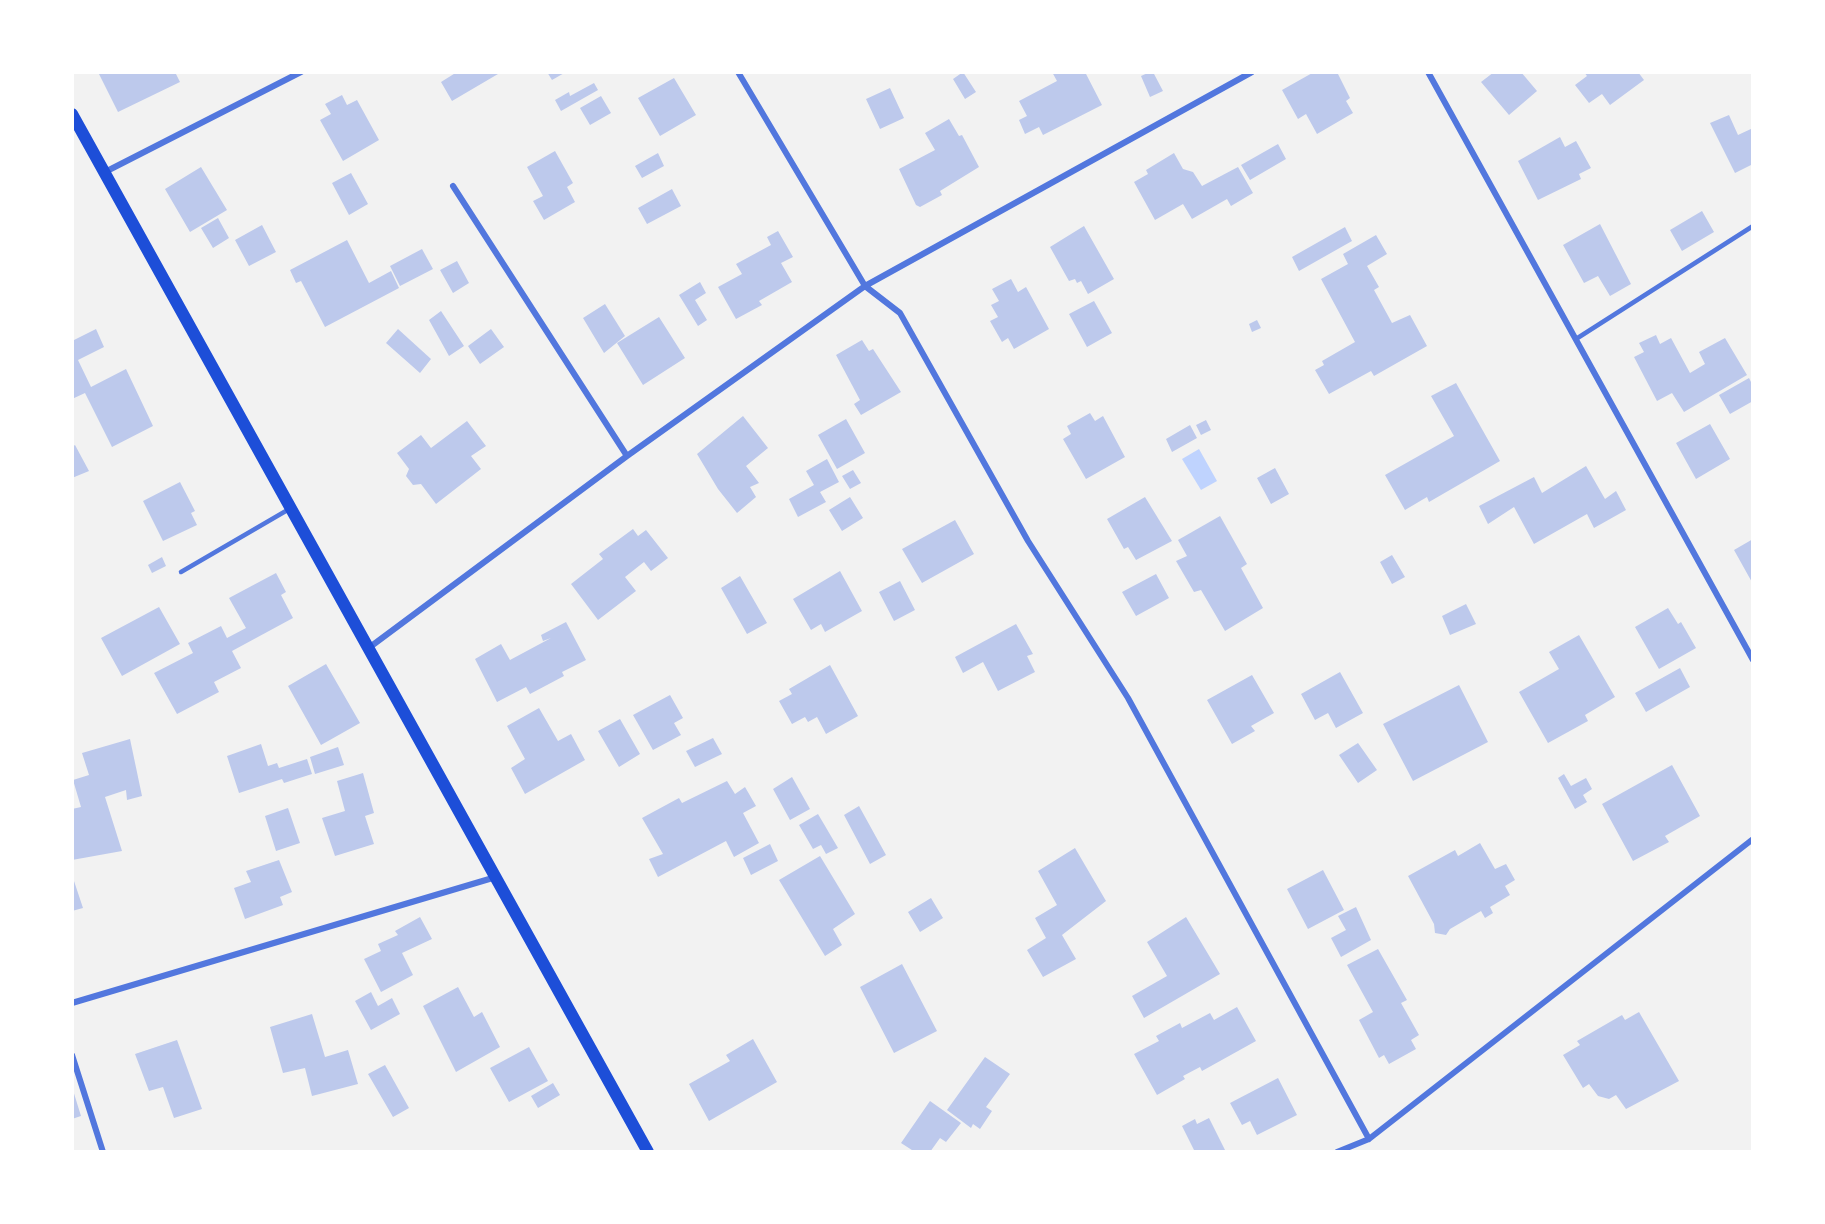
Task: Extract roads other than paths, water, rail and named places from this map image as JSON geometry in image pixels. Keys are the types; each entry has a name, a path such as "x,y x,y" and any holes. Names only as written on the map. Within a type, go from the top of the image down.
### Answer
{"main road":[{"path":"72,114 370,647 648,1152"}],"street":[{"path":"105,172 301,72"},
{"path":"738,72 865,286 900,313 1028,541 1128,698 1369,1139"},
{"path":"370,647 627,456 865,286 1252,72"},
{"path":"1428,72 1753,660"},
{"path":"453,186 627,456"},
{"path":"1337,1152 1369,1139 1753,839"},
{"path":"72,1003 496,877"},
{"path":"72,1055 103,1152"}],"lane":[{"path":"1576,339 1753,226"},
{"path":"181,572 292,507"}],"water":[{"path":"1199,449 1217,481 1201,490 1182,459"}]}
